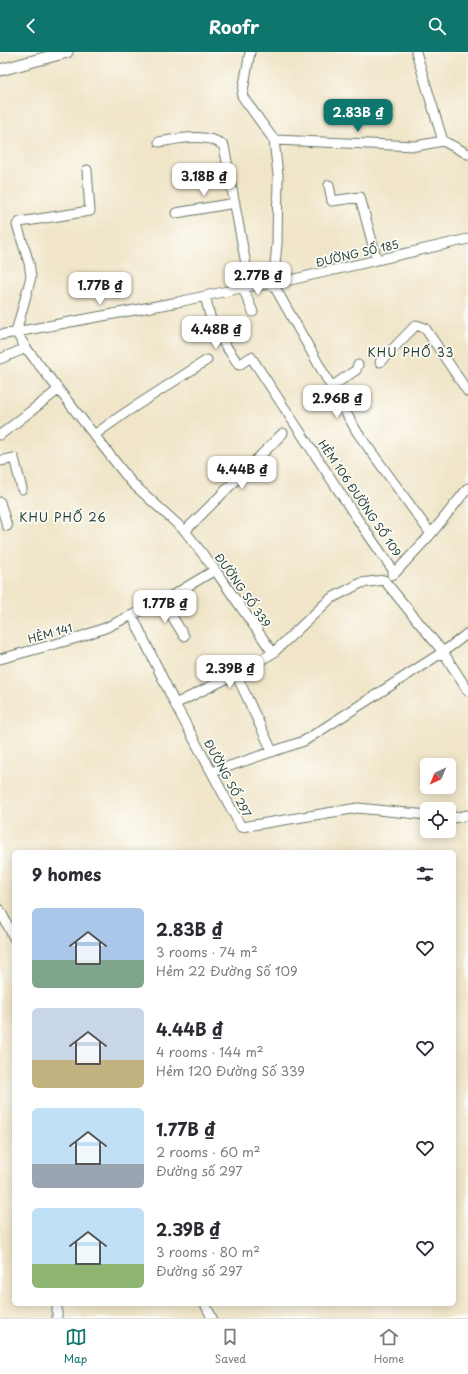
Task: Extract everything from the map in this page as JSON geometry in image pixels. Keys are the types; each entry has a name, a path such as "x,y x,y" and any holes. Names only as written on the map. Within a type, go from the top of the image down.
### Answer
{"street":[{"path":"0,70 67,52"},
{"path":"250,52 242,96 274,140 278,175 278,244 274,284 357,432 431,534"},
{"path":"416,52 443,141"},
{"path":"159,142 189,137 218,141 224,146 235,203 246,287 254,312"},
{"path":"274,140 416,146 443,141 468,154"},
{"path":"16,332 31,278 29,263 17,225 20,222 90,211 87,170"},
{"path":"329,185 332,201 360,196 377,260"},
{"path":"176,213 235,203"},
{"name":"ĐƯỜNG SỐ 185","path":"0,335 246,287 274,284 468,239"},
{"name":"HẺM 106 ĐƯỜNG SỐ 109","path":"205,296 211,320 216,332 239,365 252,357 354,514 395,573"},
{"path":"380,362 416,326 425,328 468,392"},
{"name":"ĐƯỜNG SỐ 339","path":"16,332 26,348 130,482 185,531 215,570 273,653"},
{"path":"0,358 26,348"},
{"path":"94,435 207,360"},
{"path":"331,387 356,370 358,364"},
{"path":"0,435 58,390"},
{"path":"185,531 283,433"},
{"path":"0,461 14,458 22,489"},
{"path":"175,704 236,674 273,653 330,599 360,584 384,580 395,573 431,534 468,488"},
{"path":"0,502 7,526"},
{"name":"HẺM 141","path":"0,659 77,638 106,628 163,601 215,570"},
{"path":"384,580 443,652 468,691"},
{"path":"163,601 184,636"},
{"name":"ĐƯỜNG SỐ 297","path":"132,615 175,704 241,827 358,808 420,815"},
{"path":"212,772 304,741 443,652 468,633"},
{"path":"236,674 272,751"},
{"path":"456,817 468,815"},
{"path":"0,910 12,934"},
{"path":"57,1306 57,1318"},
{"path":"206,1306 212,1318"}],"district":[{"name":"KHU PHỐ 33","path":"411,352"},
{"name":"KHU PHỐ 26","path":"63,517"}]}
